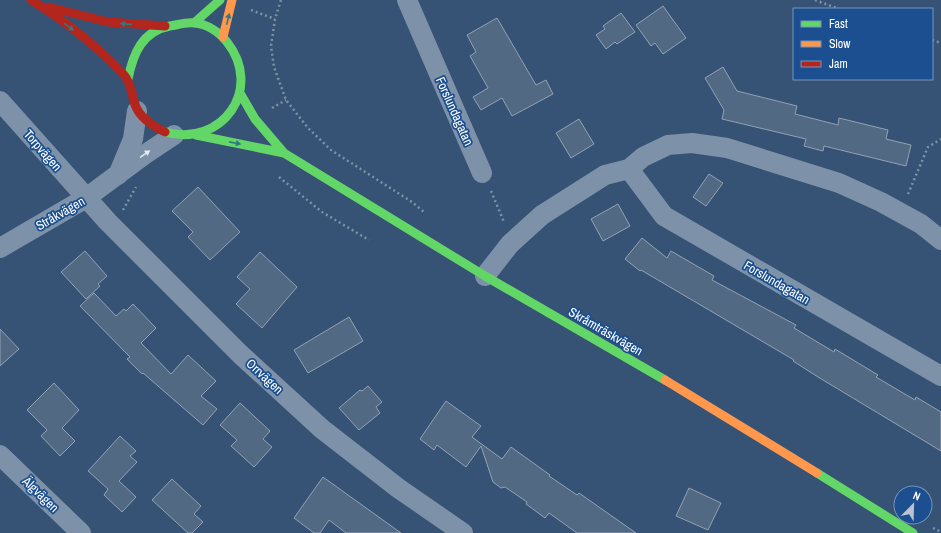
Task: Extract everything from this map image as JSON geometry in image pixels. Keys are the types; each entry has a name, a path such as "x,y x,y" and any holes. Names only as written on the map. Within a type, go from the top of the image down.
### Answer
{"main road":[{"path":"194,23 220,0"},
{"path":"223,37 232,0"},
{"path":"34,2 108,22 165,26 194,23 210,28 223,37 236,53 241,73 240,93 231,112 216,127 196,135 174,135 153,126 137,111 128,79 132,57 145,38 165,26"},
{"path":"34,2 99,50 128,79"},
{"name":"Skråmträskvägen","path":"240,93 255,119 284,153 485,276 686,392 913,533"},
{"name":"Skråmträskvägen","path":"196,135 284,153"}],"street":[{"name":"Forslundagatan","path":"407,0 482,173"},
{"name":"Torpvägen","path":"0,101 86,198"},
{"path":"118,175 132,139 137,111"},
{"name":"Stråkvägen","path":"0,248 86,198 144,155 174,135"},
{"path":"485,276 510,244 542,215 605,175 629,169 643,157 668,145 692,143 727,148 839,183 921,224 941,240"},
{"name":"Forslundagatan","path":"629,169 664,216 941,376"},
{"name":"Orrvägen","path":"86,198 240,354 322,429 398,488 463,533"},
{"name":"Älgvägen","path":"0,455 81,533"}],"path":[{"path":"281,0 275,19 271,46 274,67 286,100 308,128 331,150 412,202 430,217"},
{"path":"814,0 836,8"},
{"path":"899,212 928,147 941,139"},
{"path":"482,173 504,221"},
{"path":"278,176 322,212 369,240"}],"building":[{"path":"663,6 686,38 663,54 655,43 651,46 636,25"},
{"path":"621,13 635,32 617,44 615,42 606,49 596,35 605,29 603,26"},
{"path":"497,18 536,85 546,80 553,94 512,116 502,98 481,110 473,97 488,88 470,56 476,52 467,35"},
{"path":"723,67 737,91 797,106 795,114 838,125 839,118 888,130 886,139 911,145 906,166 824,146 823,151 804,146 806,139 722,119 724,110 705,78"},
{"path":"579,119 594,144 571,158 556,133"},
{"path":"709,174 723,183 706,206 693,197"},
{"path":"198,187 240,232 210,260 188,237 193,232 172,211"},
{"path":"618,204 630,226 603,241 591,219"},
{"path":"642,238 667,258 671,251 714,276 712,280 796,325 794,328 834,352 835,349 878,375 876,377 915,400 916,397 941,412 941,451 818,377 793,361 794,360 641,270 640,271 625,259"},
{"path":"85,251 107,276 98,284 100,286 86,299 61,272"},
{"path":"260,252 297,287 262,328 236,304 250,289 237,277"},
{"path":"94,293 116,316 124,309 126,311 133,304 156,328 141,343 171,374 188,355 216,381 201,396 217,409 203,425 143,373 142,374 127,359 130,357 80,306"},
{"path":"349,317 363,341 308,373 294,350"},
{"path":"0,329 19,349 0,366"},
{"path":"54,383 79,410 62,428 75,441 60,456 41,436 47,430 27,410"},
{"path":"368,386 382,402 376,407 380,413 359,430 339,408 360,390 362,391"},
{"path":"446,401 481,426 472,437 502,459 511,447 550,475 549,476 577,495 579,493 636,533 577,533 549,513 545,518 526,504 527,502 505,487 501,488 493,482 481,446 466,467 437,445 434,450 420,439"},
{"path":"240,403 270,431 263,439 272,447 254,467 231,446 237,440 220,425"},
{"path":"120,436 136,451 130,456 137,462 119,481 136,497 122,512 104,495 108,489 88,471"},
{"path":"323,477 401,533 346,533 329,520 320,533 314,533 294,518"},
{"path":"172,479 201,506 194,514 203,522 192,533 188,533 152,500"},
{"path":"689,488 721,503 708,530 676,516"}],"traffic: fast":[{"path":"194,23 220,0"},
{"path":"128,79 133,61 140,45 152,33 160,29 185,23 199,24 212,29 227,42 237,60 241,78 239,95 231,111 219,123 204,131 186,135 165,132"},
{"path":"240,93 255,119 284,153 485,276 665,380"},
{"path":"196,135 284,153"},
{"path":"817,473 913,533"}],"traffic: slow":[{"path":"223,37 232,0"},
{"path":"665,380 817,473"}],"traffic: jam":[{"path":"31,0 80,34 114,64 127,79 139,113 150,123 165,132"},
{"path":"48,7 108,22 165,26"}]}
